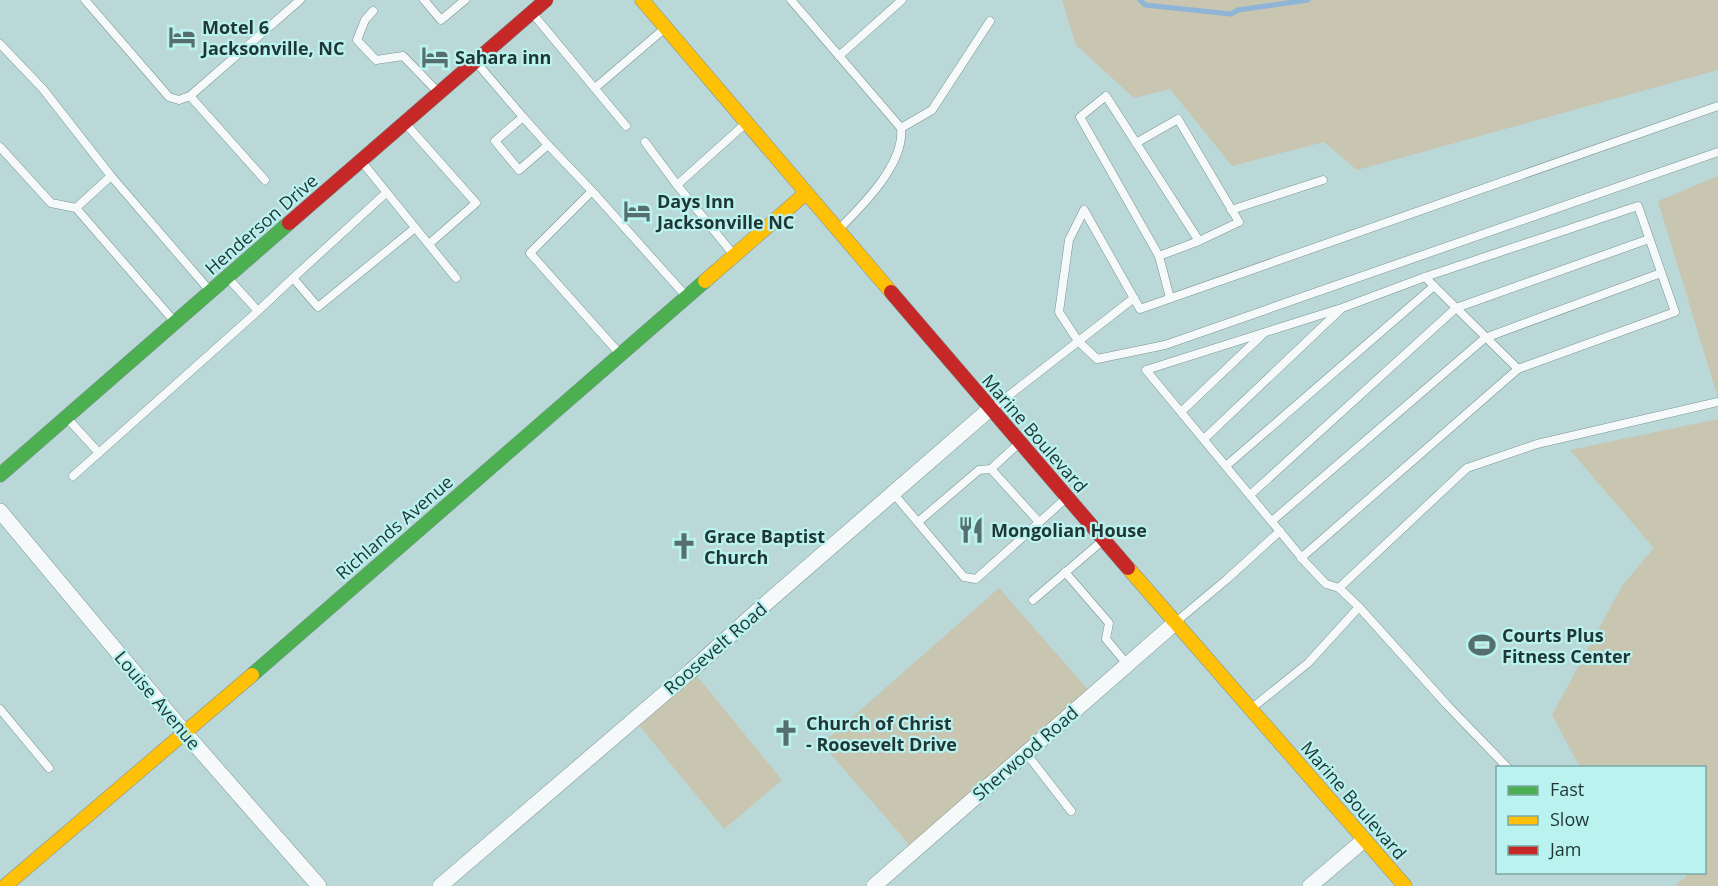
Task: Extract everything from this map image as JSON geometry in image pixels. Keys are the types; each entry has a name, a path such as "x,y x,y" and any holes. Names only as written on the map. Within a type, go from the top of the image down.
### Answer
{"main road":[{"name":"Henderson Drive","path":"0,475 546,0"},
{"name":"Marine Boulevard","path":"642,0 990,409 1404,886"},
{"name":"Richlands Avenue","path":"5,886 185,733 806,193"}],"street":[{"name":"Roosevelt Road","path":"440,886 692,670 990,409"},
{"name":"Louise Avenue","path":"0,511 185,733 319,886"},
{"name":"Sherwood Road","path":"874,886 1176,622"},
{"path":"1310,886 1364,840"}],"lane":[{"path":"85,0 169,97 179,100 190,96 300,0"},
{"path":"424,0 441,20 465,0"},
{"path":"791,0 902,128 903,138 896,160 862,206 838,231"},
{"path":"839,56 902,0"},
{"path":"373,11 364,20 357,40 375,60 403,56 439,93"},
{"path":"532,12 626,126"},
{"path":"902,128 932,110 990,21"},
{"path":"595,88 665,28"},
{"path":"0,44 43,89 111,176 211,292"},
{"path":"475,61 548,145 687,296"},
{"path":"190,96 265,180"},
{"path":"1170,298 1159,256 1080,117 1106,96 1198,241"},
{"path":"1718,106 1140,309 1084,210 1069,240 1059,312 1078,341 1097,358 1165,345 1718,152"},
{"path":"523,117 495,141 519,170 548,145"},
{"path":"1136,143 1178,119 1239,222 1159,256"},
{"path":"405,123 476,203 429,244"},
{"path":"677,185 746,123"},
{"path":"645,142 734,255"},
{"path":"0,147 51,203 76,208 176,322"},
{"path":"361,161 456,278"},
{"path":"76,208 111,176"},
{"path":"1231,210 1323,180"},
{"path":"592,191 530,253 620,354"},
{"path":"73,476 386,193"},
{"path":"1301,558 1518,369 1675,312 1638,206 1425,277 1342,308 1146,369 1301,558 1326,584 1339,588 1359,607 1448,706 1506,766"},
{"path":"293,279 318,307 415,228"},
{"path":"1250,495 1456,308 1649,239"},
{"path":"1272,521 1485,338 1661,273"},
{"path":"227,277 258,311"},
{"path":"1425,277 1518,369"},
{"path":"1226,466 1434,286"},
{"path":"990,409 1134,298"},
{"path":"1204,440 1342,308"},
{"path":"1181,412 1265,332"},
{"path":"1339,588 1467,468 1537,444 1718,402"},
{"path":"67,417 99,453"},
{"path":"918,522 979,470 991,469 1020,443"},
{"path":"991,469 1039,522"},
{"path":"893,493 964,578 976,579 1067,497"},
{"path":"1176,622 1280,531"},
{"path":"1033,600 1104,540"},
{"path":"1065,572 1109,623 1106,639 1127,664"},
{"path":"1251,709 1308,663 1359,607"},
{"path":"0,709 49,768"},
{"path":"1025,753 1071,811"}],"shaded area":[{"path":"1062,0 1718,0 1718,70 1357,170 1324,142 1232,166 1170,89 1134,98 1076,45"},
{"path":"1718,176 1718,398 1658,201"},
{"path":"1718,419 1718,886 1675,886 1687,876 1685,874 1706,874 1706,766 1579,766 1552,715 1622,586 1654,548 1570,450"},
{"path":"999,588 1092,694 914,850 822,744"},
{"path":"692,670 782,780 724,829 634,719"}],"waterway":[{"path":"1140,0 1145,5 1231,14 1238,10 1308,0"}],"traffic: fast":[{"path":"0,475 289,223"},
{"path":"252,675 705,281"}],"traffic: slow":[{"path":"642,0 891,292"},
{"path":"705,281 806,193"},
{"path":"1128,568 1405,886"},
{"path":"5,886 252,675"}],"traffic: jam":[{"path":"289,223 546,0"},
{"path":"891,292 1128,568"}],"place":[{"name":"Motel 6 Jacksonville, NC","path":"182,37"},
{"name":"Sahara inn","path":"435,57"},
{"name":"Days Inn Jacksonville NC","path":"637,211"},
{"name":"Mongolian House","path":"971,530"},
{"name":"Grace Baptist Church","path":"684,546"},
{"name":"Courts Plus Fitness Center","path":"1482,645"},
{"name":"Church of Christ - Roosevelt Drive","path":"786,733"}]}
